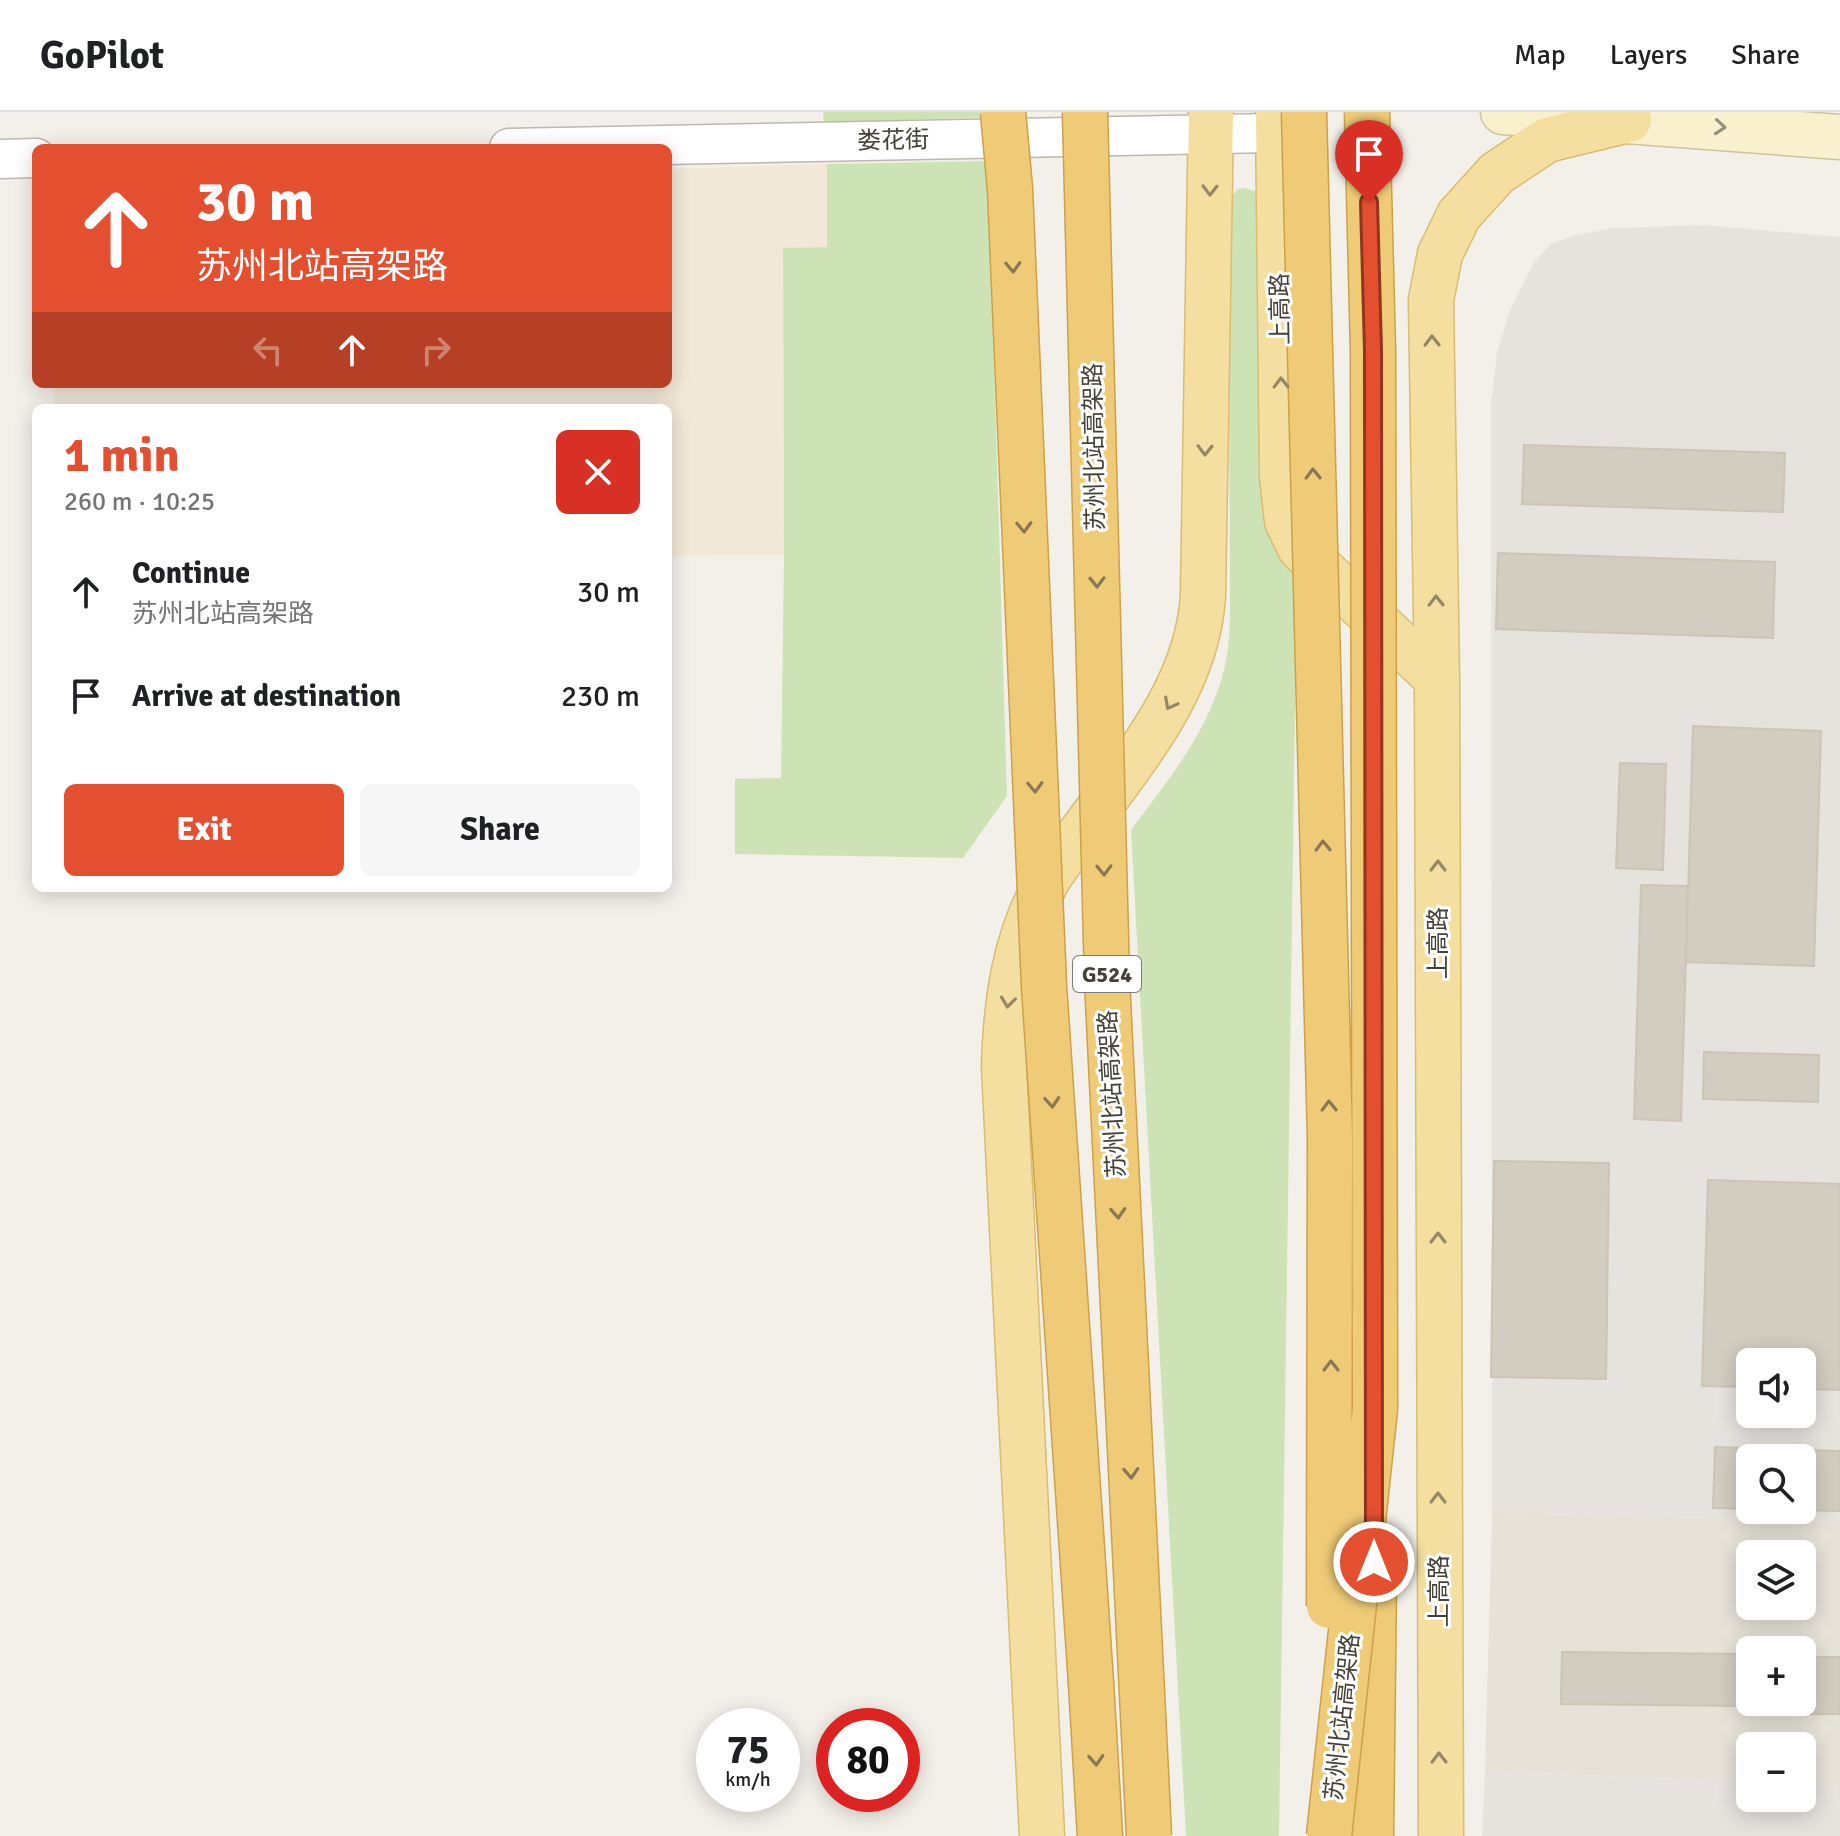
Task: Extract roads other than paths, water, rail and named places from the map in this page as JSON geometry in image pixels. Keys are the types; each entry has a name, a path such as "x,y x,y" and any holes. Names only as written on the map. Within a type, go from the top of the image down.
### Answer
{"highway":[{"path":"1003,112 1010,189 1044,986 1100,1836"},
{"path":"1055,112 1093,379"},
{"name":"苏州北站高架路","path":"1085,112 1107,980 1149,1836"},
{"name":"苏州北站高架路","path":"1328,1836 1375,1409 1373,351 1367,112"},
{"path":"1287,119 1330,1138 1328,1836"},
{"path":"1371,1836 1375,1409"},
{"path":"1331,1415 1351,1836"}],"main road":[{"path":"1503,112 1840,137"},
{"name":"上高路","path":"1287,119 1282,477 1287,521 1306,555 1437,679 1441,1836"},
{"path":"1437,679 1431,300 1440,254 1459,215 1497,173 1547,140 1629,120"},
{"path":"1042,1836 1004,1066 1005,1024 1019,948 1046,883 1163,717 1185,674 1199,631 1203,580 1211,122"}],"street":[{"name":"娄花街","path":"617,144 1287,119"},
{"path":"0,159 32,158"}]}
